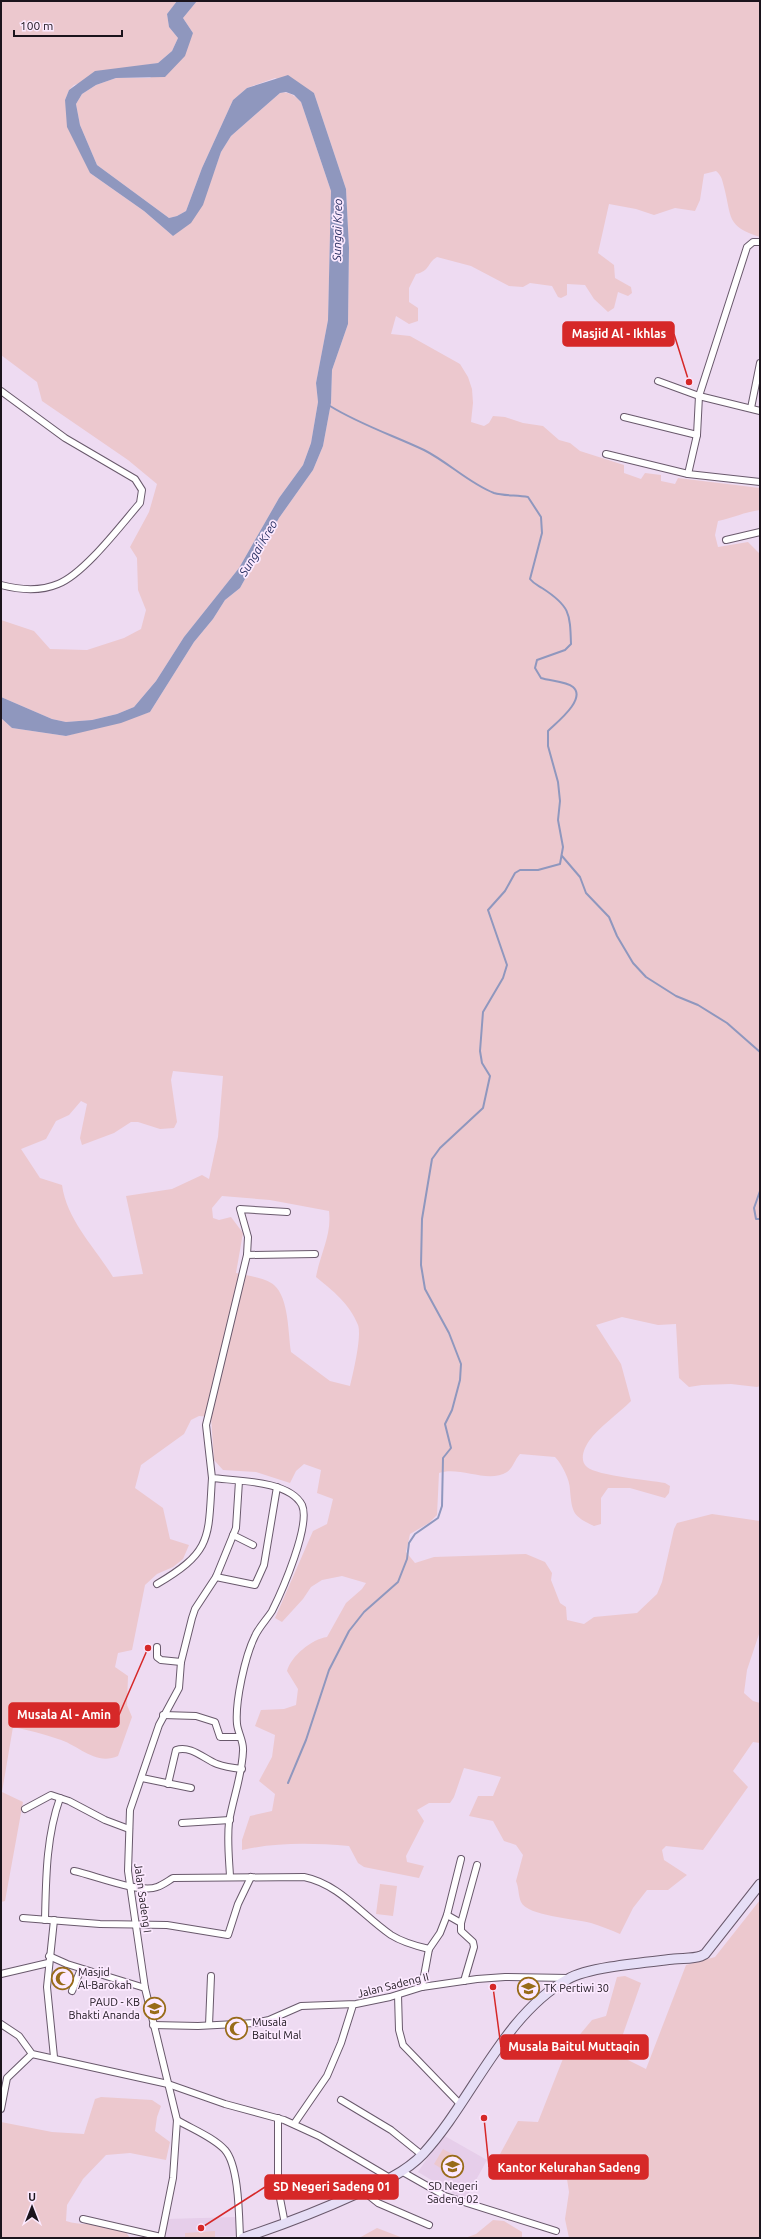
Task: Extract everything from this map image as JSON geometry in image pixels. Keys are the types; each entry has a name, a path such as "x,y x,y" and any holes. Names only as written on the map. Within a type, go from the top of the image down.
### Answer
{"main road":[{"path":"242,2238 285,2224 363,2191 401,2171 422,2155 460,2105 480,2074 526,2012 545,1994 569,1978 590,1971 701,1956 705,1954 760,1884"}],"street":[{"path":"688,474 696,435 698,396 747,247 753,242 760,242"},
{"path":"751,408 760,366"},
{"path":"658,381 698,396 760,411"},
{"path":"1,391 65,438 135,479 142,490 140,503 83,566 59,584 36,589 18,590 1,586"},
{"path":"624,417 696,435"},
{"path":"606,454 688,474 760,482"},
{"path":"726,540 760,532"},
{"path":"157,1584 190,1562 208,1536 212,1478 206,1424 246,1256 248,1237 240,1209 286,1212"},
{"path":"246,1256 315,1254"},
{"path":"212,1478 261,1483 277,1487 299,1500 304,1514 304,1523 292,1563 281,1592 272,1611 255,1636 244,1671 237,1707 240,1738 244,1748 242,1770 228,1833 230,1876"},
{"name":"Jalan Sadeng I","path":"161,2238 173,2178 177,2120 145,1988 129,1886 127,1857 130,1810 163,1715 179,1688 181,1662 195,1609 216,1577 233,1535 238,1514 239,1481"},
{"path":"216,1577 256,1585 264,1565 277,1487"},
{"path":"233,1535 253,1544"},
{"path":"157,1647 157,1657 161,1660 181,1662"},
{"path":"163,1715 204,1718 215,1722 220,1737 240,1738"},
{"path":"168,1784 176,1750 179,1749 195,1752 214,1763 242,1770"},
{"path":"142,1778 191,1788"},
{"path":"25,1809 44,1797 51,1795 105,1820 129,1828"},
{"path":"45,1920 48,1850 52,1821 60,1798"},
{"path":"182,1823 230,1820"},
{"path":"422,1987 429,1949 440,1934 447,1915 461,1859"},
{"path":"464,1981 474,1946 473,1942 461,1931 460,1923 477,1865"},
{"path":"74,1871 145,1890 157,1887 173,1878 230,1876 304,1877 321,1880 392,1935 408,1943 429,1949"},
{"path":"23,1918 167,1925 229,1935 238,1904 251,1877"},
{"path":"447,1915 460,1923"},
{"path":"54,1920 48,1963 47,1987 54,2057"},
{"path":"49,1956 81,1968 145,1988"},
{"path":"1,1974 48,1963"},
{"path":"72,1991 81,1968"},
{"path":"208,2025 211,1976"},
{"name":"Jalan Sadeng II","path":"153,2025 208,2025 269,2020 301,2006 353,2005 398,1995 422,1987 505,1976 569,1978"},
{"path":"398,1995 399,2030 403,2045 460,2105"},
{"path":"294,2124 327,2076 342,2043 353,2005"},
{"path":"1,2024 19,2036 32,2054 54,2057 168,2084 226,2104 278,2118 294,2124 390,2178"},
{"path":"1,2109 4,2078 32,2054"},
{"path":"342,2100 391,2130 422,2155"},
{"path":"278,2118 278,2188 285,2224"},
{"path":"177,2120 213,2140 229,2156 236,2181 242,2238"},
{"path":"401,2171 445,2196 556,2231"},
{"path":"363,2191 378,2203 429,2225"},
{"path":"83,2219 161,2238"}],"shaded area":[{"path":"1,1 177,1 167,14 169,27 178,38 172,51 158,63 134,67 74,85 69,90 65,100 90,173 144,211 173,236 214,172 221,152 231,136 280,93 292,94 301,102 331,191 328,320 316,383 318,402 311,443 303,465 279,498 239,568 184,637 156,681 134,707 117,714 92,720 66,722 52,719 1,697 1,620 34,631 50,649 87,650 124,638 141,629 146,610 138,590 137,558 130,547 149,512 157,484 128,460 42,401 37,382 1,355"},
{"path":"197,1 760,1 760,237 741,229 732,220 721,176 716,171 704,174 700,200 695,211 675,208 654,215 636,209 609,204 598,253 614,265 615,278 631,287 632,293 628,296 618,292 614,308 608,312 594,299 585,285 567,284 567,295 561,298 558,297 552,286 530,283 523,287 509,286 471,266 437,257 424,271 416,274 409,288 409,302 418,308 418,321 409,324 396,316 391,334 410,336 460,364 468,377 472,389 473,403 471,422 484,426 489,423 493,416 505,417 523,423 543,426 559,440 570,443 580,451 624,465 624,473 641,479 645,473 661,475 661,481 675,484 678,478 760,488 760,510 718,521 715,535 718,547 748,542 760,554 760,1386 757,1387 731,1384 689,1387 679,1378 676,1324 658,1325 622,1317 596,1325 621,1364 631,1401 593,1436 584,1451 583,1461 587,1467 602,1473 665,1483 670,1486 669,1493 665,1498 630,1488 608,1488 601,1498 601,1524 594,1526 575,1513 567,1477 555,1457 520,1454 507,1472 499,1475 483,1476 447,1471 439,1473 437,1515 429,1523 410,1534 406,1552 415,1563 434,1557 526,1554 545,1562 552,1573 551,1580 560,1603 566,1607 567,1620 584,1624 594,1617 637,1613 657,1594 662,1582 674,1529 677,1523 712,1514 760,1521 760,1631 747,1670 744,1693 753,1701 760,1703 760,1743 753,1742 733,1771 748,1787 703,1850 666,1846 662,1850 664,1860 687,1875 668,1890 647,1890 633,1908 620,1934 591,1923 542,1914 525,1907 521,1902 516,1881 523,1855 516,1845 504,1841 493,1821 469,1816 478,1796 493,1796 501,1777 464,1768 454,1797 450,1803 429,1803 417,1810 424,1821 406,1856 407,1862 424,1866 419,1878 364,1867 358,1863 349,1846 295,1844 255,1847 242,1850 242,1840 250,1816 272,1811 275,1794 259,1781 272,1757 275,1735 255,1726 261,1710 284,1709 296,1705 298,1689 287,1671 289,1665 297,1654 303,1649 321,1638 327,1637 346,1603 362,1589 366,1583 342,1576 322,1580 311,1587 303,1599 282,1622 275,1618 313,1531 327,1524 333,1499 317,1493 321,1470 304,1464 296,1471 290,1483 256,1472 223,1470 214,1460 211,1417 199,1416 191,1420 184,1434 141,1465 135,1488 163,1508 170,1539 189,1545 183,1559 173,1567 157,1574 145,1585 132,1650 118,1653 115,1667 128,1676 127,1705 132,1717 118,1756 110,1758 94,1757 58,1739 13,1727 2,1792 23,1802 5,1901 1,1902 1,718 12,728 66,736 150,712 194,642 213,619 225,600 240,588 279,518 313,470 323,446 331,403 332,370 348,324 349,249 346,189 314,93 275,78 247,88 233,100 202,168 186,211 177,216 169,218 97,165 80,125 76,104 82,94 96,85 116,78 150,78 193,33 183,18","holes":["173,1071 223,1076 218,1137 209,1179 202,1175 172,1189 126,1196 143,1274 113,1277 76,1222 65,1198 62,1185 40,1178 21,1149 46,1139 56,1121 69,1115 81,1101 87,1104 80,1138 82,1145 114,1133 131,1122 138,1122 160,1129 174,1128 177,1122 171,1080","222,1196 270,1200 329,1211 329,1228 316,1277 334,1292 345,1304 355,1317 358,1325 358,1346 350,1386 330,1381 291,1352 287,1316 283,1298 274,1285 261,1278 236,1273 243,1233 231,1217 219,1220 213,1218 212,1208"]},
{"path":"380,1884 397,1886 393,1916 376,1914"},
{"path":"760,1900 760,2238 569,2238 565,2219 569,2192 567,2179 549,2171 545,2160 533,2155 520,2159 508,2177 493,2171 500,2154 518,2121 538,2122 566,2051 592,2020 606,2016 617,1977 625,1976 641,1983 616,2054 646,2069 686,1965 715,1957"},
{"path":"101,2097 152,2100 161,2106 157,2117 155,2131 170,2142 166,2160 130,2153 106,2155 83,2179 67,2205 66,2221 81,2224 120,2224 130,2238 1,2238 1,2122 52,2132 84,2134 95,2099"},
{"name":"SD Negeri Sadeng 02","path":"443,2135 487,2160 465,2200 418,2172"},
{"path":"443,2149 463,2160 453,2176 434,2164"},
{"path":"237,2217 238,2236 162,2238 166,2219"},
{"path":"493,2220 504,2221 522,2232 522,2238 465,2238 476,2234"},
{"path":"377,2228 403,2238 359,2238"},
{"path":"215,2231 215,2238 185,2238 185,2233"}],"water":[{"name":"Sungai Kreo","path":"177,1 197,1 183,18 193,33 185,56 165,77 116,78 96,85 82,94 76,104 80,125 97,165 169,218 186,211 202,168 233,100 247,88 288,75 314,93 346,189 349,248 348,324 332,370 331,403 323,446 313,470 279,518 240,588 225,600 213,619 194,642 150,712 121,723 66,736 12,728 1,718 1,697 52,719 66,722 92,720 117,714 134,707 156,681 184,637 239,568 279,498 303,465 311,443 318,402 316,383 328,320 331,191 301,102 294,95 286,92 280,93 231,136 221,152 203,205 191,223 173,236 144,211 90,173 67,127 65,100 69,90 95,71 158,63 172,51 178,38 169,27 167,14"}],"waterway":[{"path":"288,1783 306,1740 329,1670 349,1631 364,1612 398,1582 407,1559 409,1543 415,1534 438,1518 442,1506 443,1458 451,1448 445,1424 452,1410 460,1380 461,1364 449,1333 425,1289 421,1265 422,1219 432,1159 440,1148 483,1108 490,1076 482,1063 480,1051 483,1012 503,978 507,965 488,910 505,891 515,873 520,870 538,870 560,864 563,847 558,820 560,801 558,782 548,746 548,731 569,710 576,698 576,692 573,687 562,682 541,678 535,668 537,660 565,650 571,644 571,633 569,617 563,605 551,594 530,579 542,533 541,517 528,497 498,494 485,489 424,450 364,424 330,406"},
{"path":"562,856 580,877 586,893 609,917 617,936 633,963 646,977 676,996 698,1005 727,1023 760,1052"},
{"path":"760,1191 754,1208 756,1219 760,1219"}],"place":[{"name":"Masjid Al - Ikhlas","path":"689,382"},
{"name":"Musala Al - Amin","path":"148,1648"},
{"name":"Masjid Al-Barokah","path":"63,1978"},
{"name":"Musala Baitul Muttaqin","path":"493,1987"},
{"name":"TK Pertiwi 30","path":"529,1988"},
{"name":"PAUD - KB Bhakti Ananda","path":"155,2008"},
{"name":"Musala Baitul Mal","path":"236,2028"},
{"name":"Kantor Kelurahan Sadeng","path":"484,2118"},
{"name":"SD Negeri Sadeng 02","path":"453,2166"},
{"name":"SD Negeri Sadeng 01","path":"201,2228"}]}
